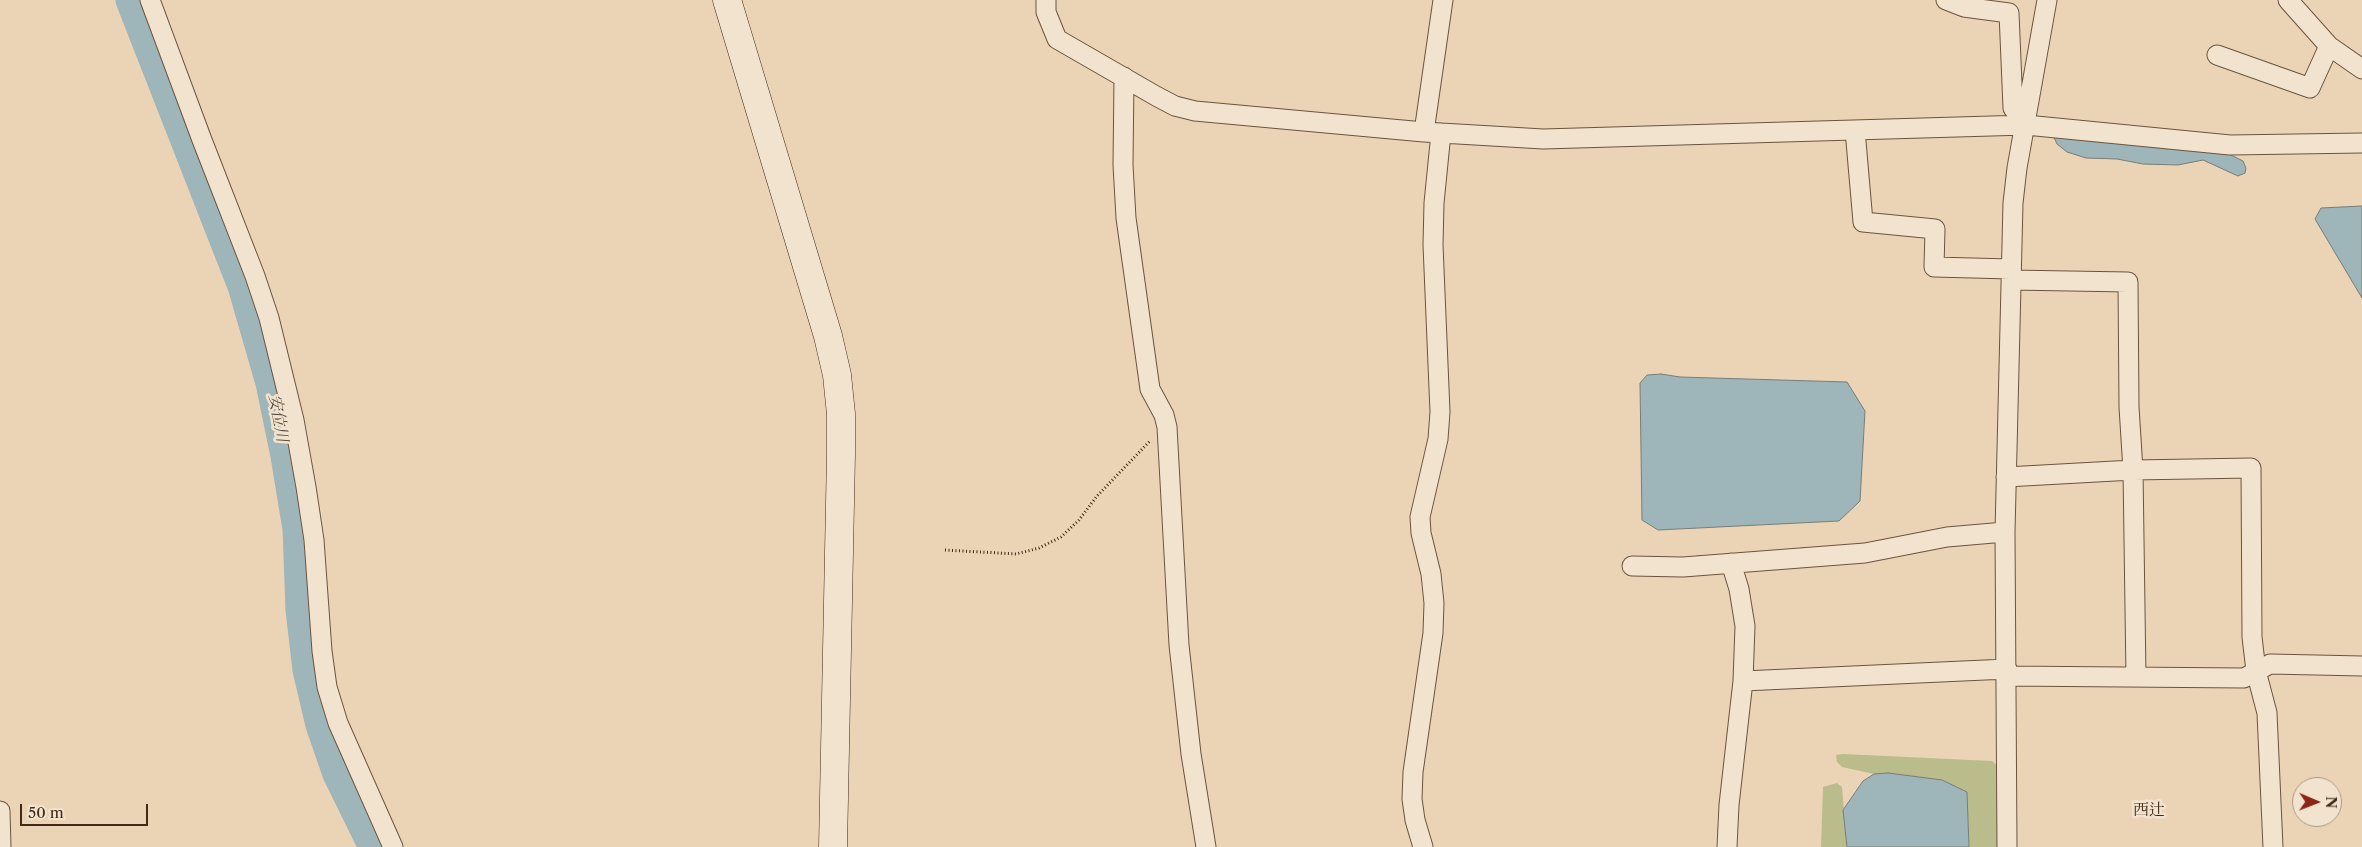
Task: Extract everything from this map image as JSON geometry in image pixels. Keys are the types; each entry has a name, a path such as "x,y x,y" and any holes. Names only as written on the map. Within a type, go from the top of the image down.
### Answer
{"street":[{"path":"150,0 255,276 269,318 290,403 306,487 314,540 322,651 327,687 338,723 393,847"},
{"path":"727,0 828,336 837,375 841,414 842,454 833,847"},
{"path":"1046,0 1046,12 1057,40 1175,106 1195,111 1432,132 1580,140 2026,125 2230,145 2362,143"},
{"path":"1423,847 1415,820 1412,799 1413,772 1434,633 1434,603 1431,574 1421,533 1420,517 1434,464 1439,430 1433,245 1432,132 1443,0"},
{"path":"1946,0 1964,7 2009,13 2013,108 2026,125"},
{"path":"2007,847 2005,532 2011,274 2016,177 2046,0"},
{"path":"2288,0 2329,46 2362,69"},
{"path":"2216,55 2310,88 2329,46"},
{"path":"1124,77 1123,165 1126,218 1150,389 1167,426 1179,645 1192,762 1206,847"},
{"path":"1855,130 1862,222 1935,229 1934,267 2128,282 2129,407 2133,470 2136,677"},
{"path":"2006,477 2133,470 2251,468 2252,637 2256,671 2267,714 2273,847"},
{"path":"1632,566 1683,567 1865,553 1947,537 2005,532"},
{"path":"1727,847 1729,805 1743,681 1745,626 1739,589 1731,563"},
{"path":"1743,681 2007,673 2244,678 2270,664 2362,666"},
{"path":"0,811 1,847"}],"path":[{"path":"945,550 1016,554 1039,548 1061,537 1079,520 1097,496 1167,426"}],"green space":[{"path":"1836,755 1992,761 1997,765 1999,778 1997,847 1969,847 1967,792 1888,773 1874,774 1842,767 1837,762"},
{"path":"1837,783 1842,787 1847,847 1821,847 1823,787"}],"water":[{"path":"2053,135 2227,153 2243,161 2246,168 2245,173 2238,176 2203,160 2178,165 2143,164 2117,159 2086,158 2067,152 2057,144"},
{"path":"2362,206 2362,298 2315,219 2321,208"},
{"path":"1661,374 1680,377 1847,382 1865,411 1860,501 1839,521 1658,530 1642,520 1640,383 1647,375"},
{"path":"1888,773 1942,780 1967,792 1969,847 1847,847 1843,810 1863,781 1874,774"}],"waterway":[{"name":"安位川","path":"131,0 243,286 271,383 298,529 301,610 308,670 321,725 338,774 374,847"}],"district":[{"name":"西辻","path":"2149,810"}]}
